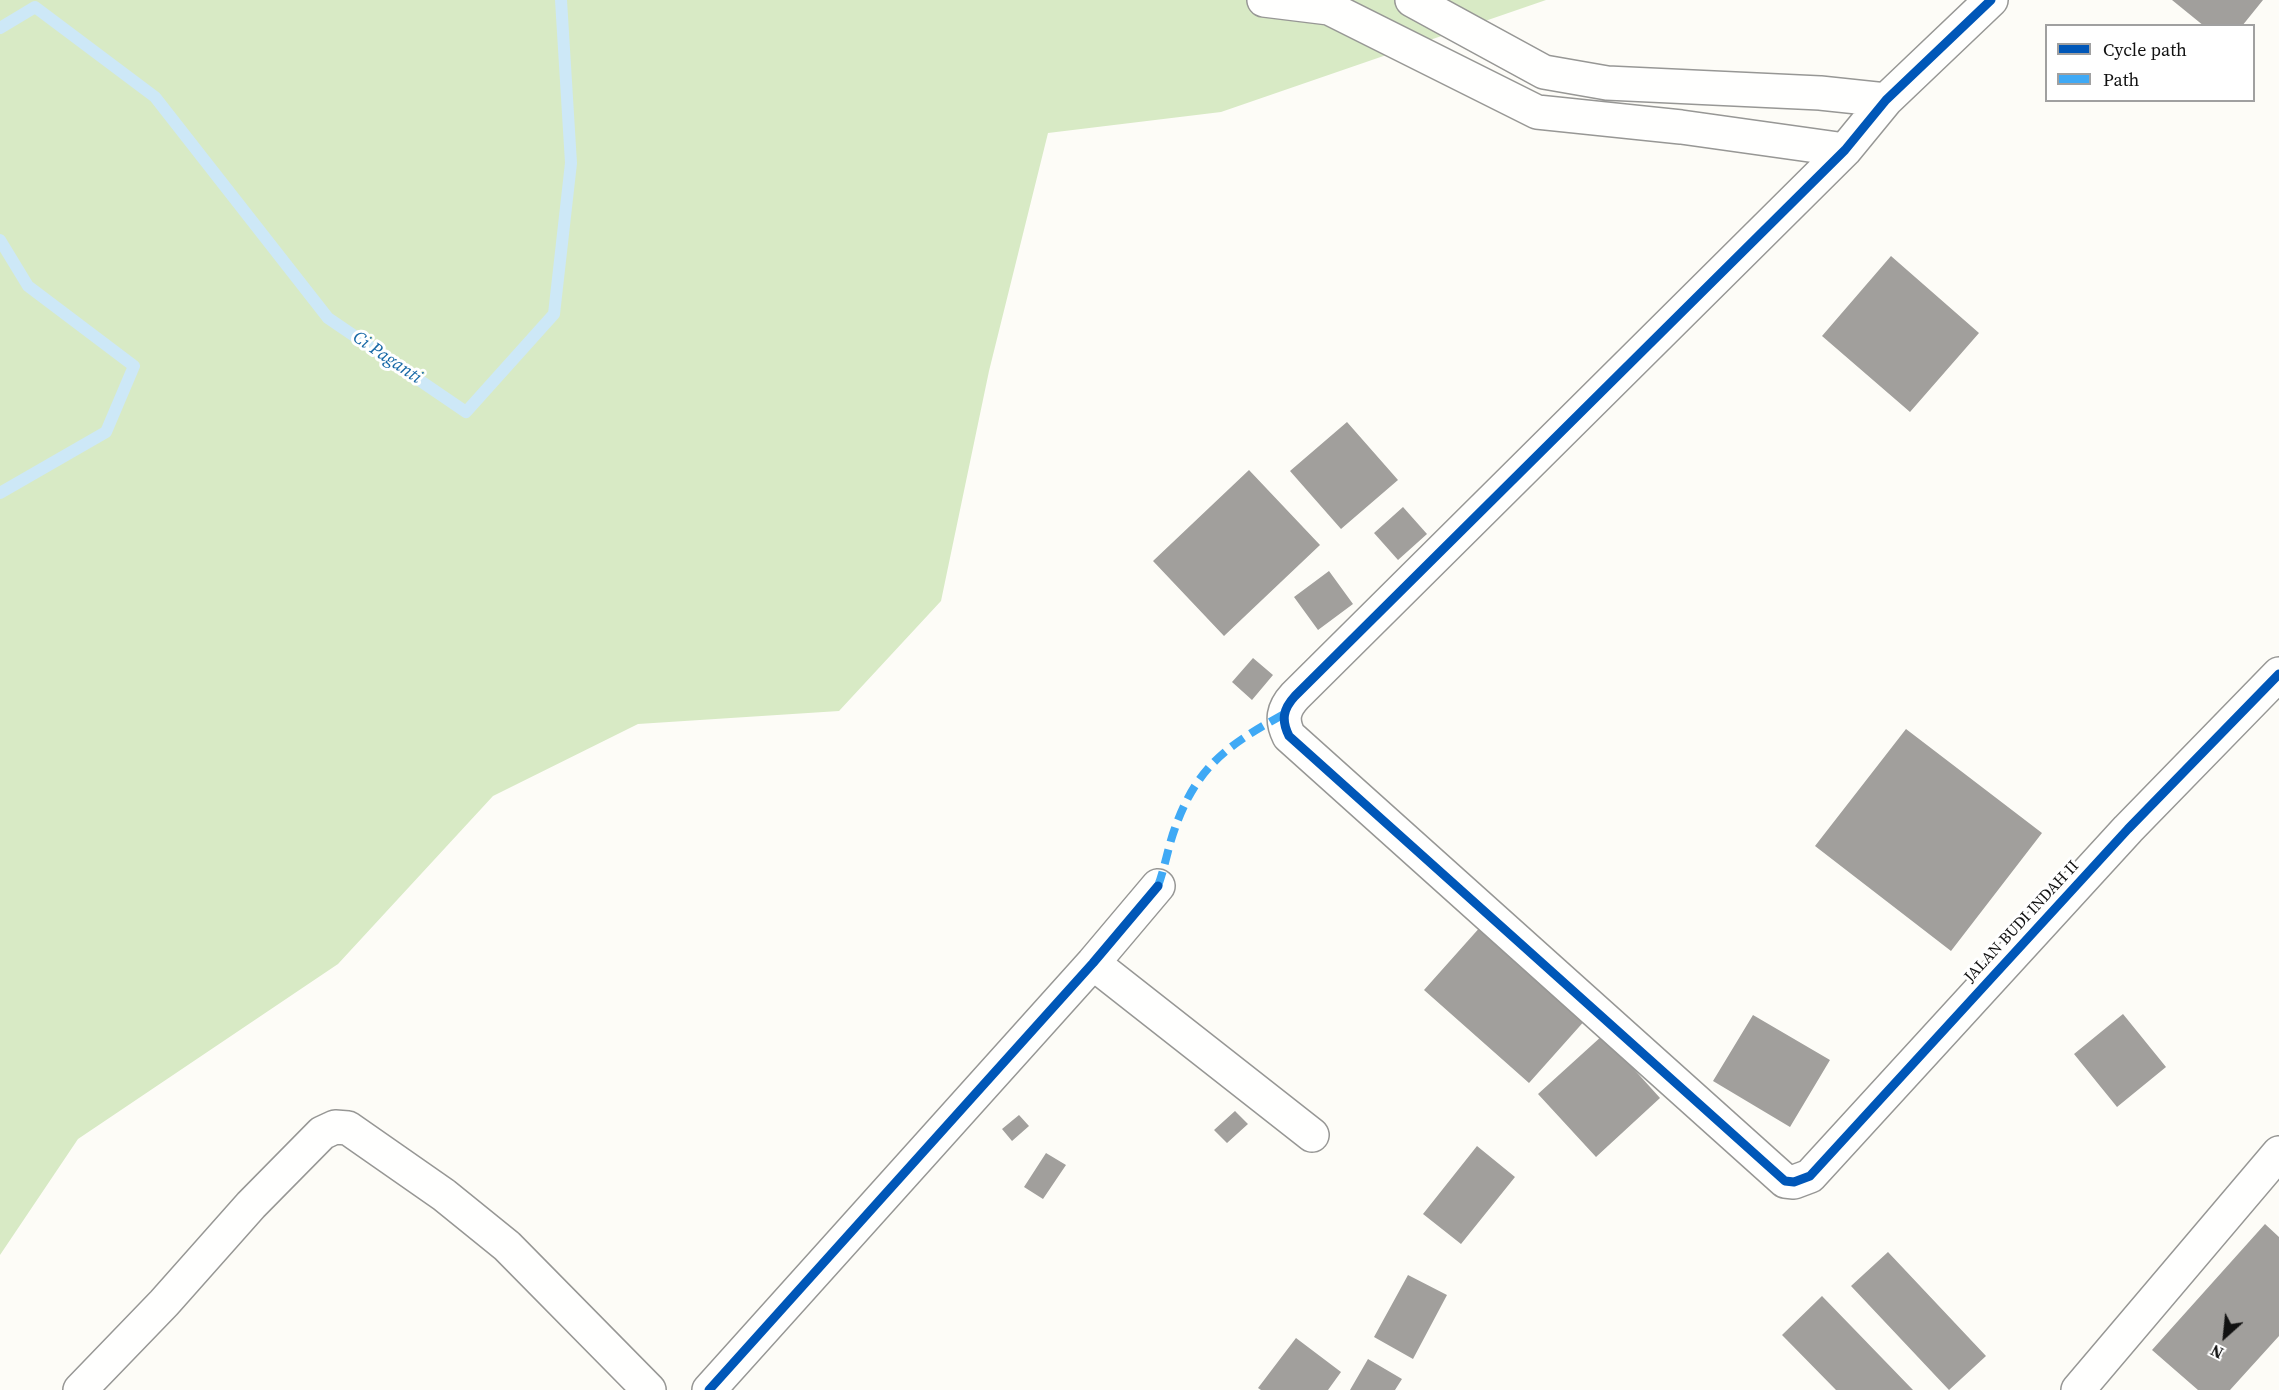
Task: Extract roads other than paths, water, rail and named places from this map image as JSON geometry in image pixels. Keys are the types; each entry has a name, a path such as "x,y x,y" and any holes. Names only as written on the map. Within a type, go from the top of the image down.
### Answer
{"street":[{"path":"1264,0 1329,8 1537,112 1682,127 1845,150 1886,100 1991,0"},
{"path":"1412,0 1544,72 1607,83 1820,93 1886,100"},
{"name":"JALAN BUDI INDAH II","path":"1845,150 1287,705 1283,723 1288,736 1785,1181 1794,1182 1810,1176 2128,829 2279,674"},
{"path":"709,1390 1093,963 1158,886"},
{"path":"1093,963 1312,1135"},
{"path":"80,1390 164,1303 251,1205 322,1133 334,1126 348,1128 444,1195 507,1246 648,1390"},
{"path":"2078,1390 2279,1153"}],"waterway":[{"name":"Ci Paganti","path":"0,28 35,7 155,97 328,318 466,412 554,314 571,163 561,0"},
{"name":"Ci Paganti","path":"0,240 28,286 134,366 106,432 0,493"}]}
